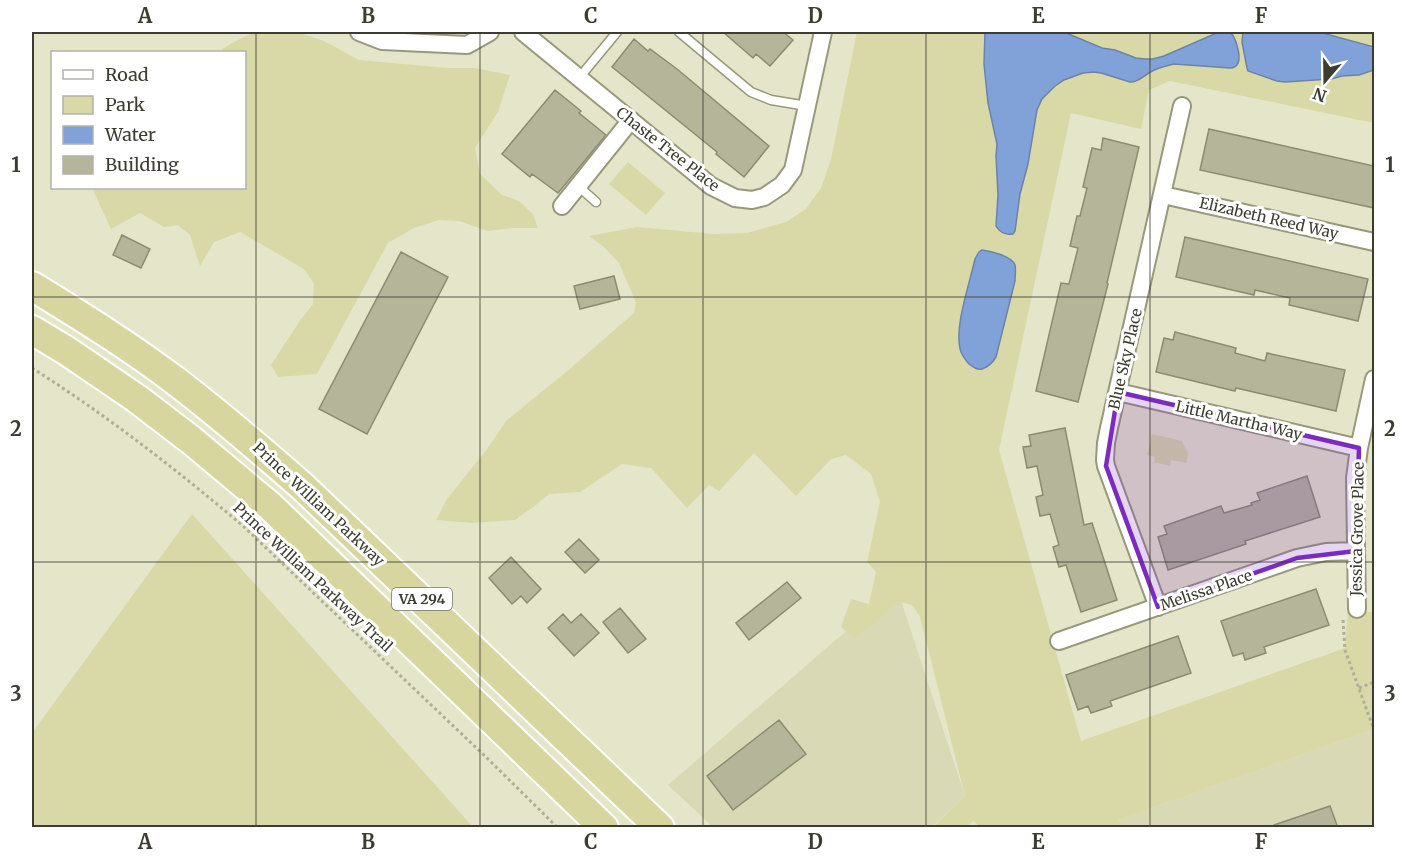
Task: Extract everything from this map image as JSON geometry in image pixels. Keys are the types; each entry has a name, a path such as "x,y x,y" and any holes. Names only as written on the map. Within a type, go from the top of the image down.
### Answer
{"highway":[{"name":"Prince William Parkway","path":"32,286 108,334 175,381 256,446 303,487 660,828"},
{"name":"VA 294","path":"32,330 136,398 191,440 270,506 604,828"}],"street":[{"path":"359,32 382,41 467,45 490,32"},
{"name":"Chaste Tree Place","path":"523,32 711,186 735,198 752,200 764,197 782,185 793,170 823,32"},
{"name":"Blue Sky Place","path":"1158,607 1105,460 1109,428 1182,106"},
{"path":"562,206 631,120"},
{"name":"Elizabeth Reed Way","path":"1163,195 1374,242"},
{"name":"Jessica Grove Place","path":"1350,612 1356,551 1355,478 1374,379"},
{"name":"Little Martha Way","path":"1118,392 1359,448"},
{"name":"Melissa Place","path":"1059,641 1306,555 1356,551"}],"lane":[{"path":"579,78 617,32"},
{"path":"679,32 751,92 771,100 807,106"},
{"path":"578,186 596,202"}],"path":[{"name":"Prince William Parkway Trail","path":"32,368 126,432 204,492 243,526 541,809 558,828"},
{"path":"1350,612 1345,650 1374,730"},
{"path":"1359,688 1374,682"}],"highlighted area":[{"path":"1118,392 1359,448 1356,551 1297,558 1158,607 1106,466"}],"shaded area":[{"path":"898,591 965,796 932,827 713,827 668,785 838,638"},
{"path":"1374,729 1374,827 1126,828 1118,820"}],"green space":[{"path":"254,32 297,32 324,41 359,60 448,68 475,68 510,75 498,112 475,148 480,174 502,195 519,201 533,214 538,228 488,231 459,221 439,220 414,228 388,243 317,374 278,377 271,365 313,304 314,284 304,269 240,232 214,242 200,266 190,235 178,225 164,227 140,213 111,229 92,189 246,189 246,51 220,51"},
{"path":"857,32 1374,32 1374,123 1170,81 1149,90 1141,129 1071,113 999,450 1081,741 1345,648 1348,612 1374,612 1374,729 1118,820 1126,827 980,828 974,821 965,827 933,827 965,796 920,617 912,605 897,601 854,638 841,627 851,599 869,604 876,572 867,562 880,502 871,474 846,455 831,459 796,496 754,453 719,491 709,485 687,508 651,468 622,464 580,492 549,494 515,520 472,523 436,520 447,499 506,421 634,313 636,303 619,263 604,247 589,236 637,227 714,234 747,233 786,222 806,209 821,188 831,159"},
{"path":"628,162 665,193 646,215 609,184"},
{"path":"1152,434 1182,441 1188,454 1186,463 1171,460 1170,466 1154,462 1155,457 1147,455"},
{"path":"192,514 473,827 32,827 32,733"}],"water":[{"path":"985,32 1064,32 1102,48 1136,58 1153,59 1219,32 1228,32 1232,34 1235,41 1239,59 1234,68 1174,64 1164,66 1133,82 1101,73 1083,73 1055,86 1042,99 1037,110 1015,231 1013,234 1008,234 1001,232 996,226 997,144 988,103 984,64"},
{"path":"1243,32 1319,32 1374,47 1374,70 1359,75 1331,79 1277,81 1248,71 1242,42"},
{"path":"982,250 1010,259 1015,265 1015,281 996,357 988,366 980,369 969,364 961,352 959,331 975,259"}],"building":[{"path":"723,32 783,32 793,40 770,66 756,54 753,58"},
{"path":"634,39 648,51 650,49 677,69 769,146 744,177 716,154 717,152 612,67"},
{"path":"555,90 606,135 558,193 532,174 530,177 502,154"},
{"path":"1209,129 1374,166 1374,208 1200,170"},
{"path":"1103,138 1139,147 1078,402 1036,391 1061,283 1069,284 1078,248 1070,246 1087,188 1083,187 1092,148 1101,150"},
{"path":"122,235 150,249 141,268 113,255"},
{"path":"1185,237 1368,279 1358,321 1289,305 1290,298 1255,290 1254,295 1176,277"},
{"path":"401,252 448,277 367,434 319,409"},
{"path":"614,276 620,299 580,309 574,286"},
{"path":"1175,332 1236,348 1235,353 1265,361 1267,353 1345,370 1336,411 1236,388 1235,391 1156,372 1164,338 1173,340"},
{"path":"1065,428 1084,525 1092,523 1117,600 1081,612 1066,565 1059,567 1053,547 1059,545 1050,514 1040,516 1036,497 1043,495 1037,466 1027,468 1023,447 1031,446 1029,435"},
{"path":"1307,476 1320,517 1245,541 1246,544 1168,570 1158,537 1167,534 1164,526 1221,506 1224,513 1252,505 1251,503 1260,500 1257,493"},
{"path":"579,539 599,560 585,573 565,552"},
{"path":"511,557 541,589 527,603 521,596 512,604 489,578"},
{"path":"787,582 801,598 749,640 736,623"},
{"path":"1316,589 1329,625 1264,647 1266,653 1245,660 1243,653 1233,656 1221,621"},
{"path":"620,608 646,639 628,653 603,622"},
{"path":"563,614 571,623 581,614 599,633 574,656 548,628"},
{"path":"1178,636 1191,673 1110,701 1112,706 1091,713 1088,706 1078,710 1066,675"},
{"path":"779,720 806,754 733,810 707,776"},
{"path":"1330,806 1338,828 1275,828 1274,825"}]}
